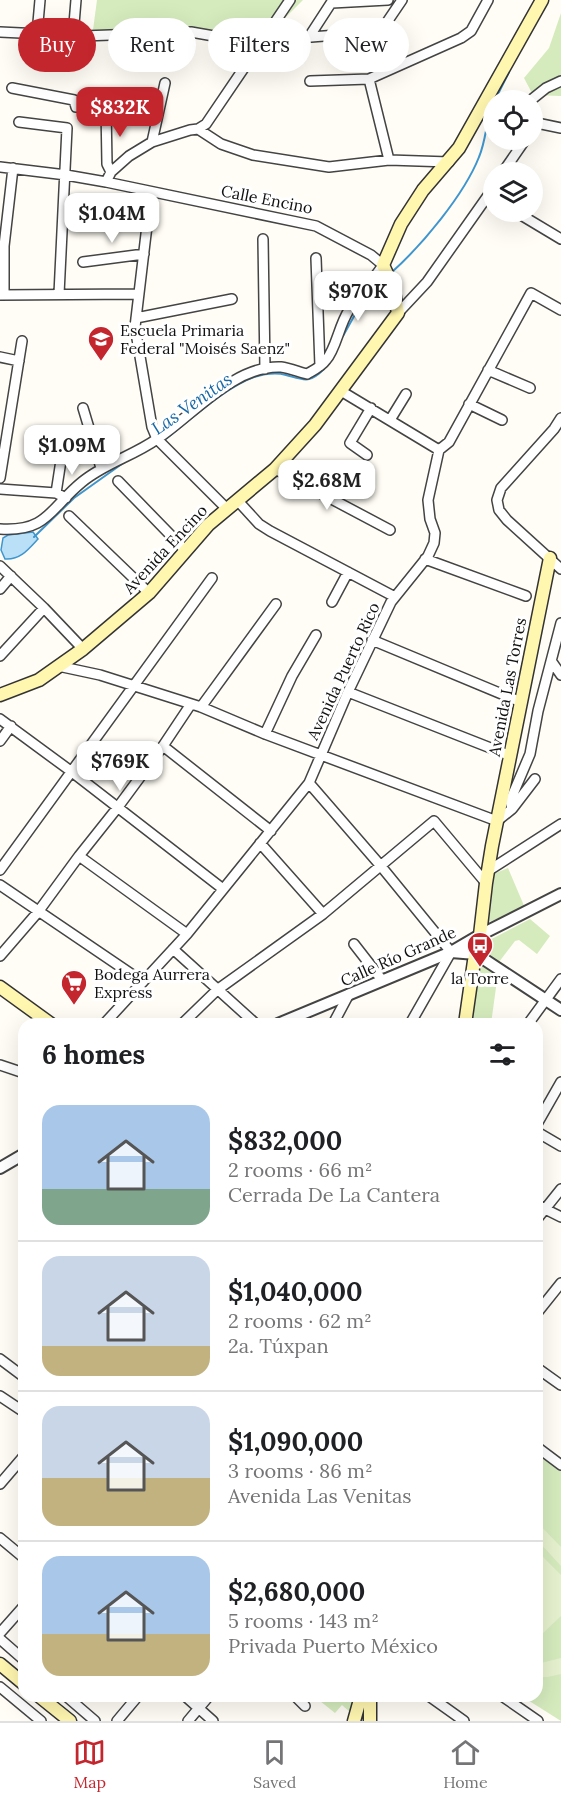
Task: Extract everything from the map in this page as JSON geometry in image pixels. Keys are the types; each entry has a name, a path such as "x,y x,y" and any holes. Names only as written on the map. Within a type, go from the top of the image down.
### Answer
{"main road":[{"path":"497,90 542,0"},
{"path":"398,313 386,272 401,224 423,190 448,162 483,114"},
{"name":"Avenida Encino","path":"0,695 39,680 83,649 149,593 208,525 275,469 315,425 398,313"},
{"name":"Avenida Las Torres","path":"466,1018 497,821 550,558"},
{"path":"0,987 43,1018"},
{"path":"0,1665 18,1679"},
{"path":"46,1702 70,1721"},
{"path":"354,1721 367,1702"},
{"path":"369,1702 370,1721"}],"street":[{"path":"38,18 40,0"},
{"path":"74,18 75,0"},
{"path":"278,18 290,0"},
{"path":"311,34 332,1 388,0"},
{"path":"311,37 375,32 383,28 402,0"},
{"path":"310,81 369,79 461,38 471,31 488,0"},
{"path":"0,32 18,33"},
{"path":"96,35 191,32 208,35"},
{"path":"108,177 129,156 152,142 198,129 206,124 242,72"},
{"path":"369,79 389,160"},
{"path":"543,90 561,81"},
{"path":"152,142 165,83"},
{"path":"12,88 74,100 76,107 106,108 108,177"},
{"path":"19,122 67,128 59,294"},
{"path":"543,125 561,128"},
{"path":"198,129 221,144 253,156 329,167 389,160 448,162"},
{"name":"Calle Encino","path":"0,167 66,175 108,177 151,192 316,226 371,255 386,272"},
{"path":"13,168 4,246 2,295 139,294"},
{"path":"151,192 135,327 152,427 160,442 227,509"},
{"path":"398,313 427,282 483,205"},
{"path":"533,222 561,239"},
{"path":"263,239 265,369"},
{"path":"83,262 144,254"},
{"path":"316,258 320,366"},
{"path":"0,531 23,529 43,522 82,482 101,468 160,442 225,386 244,374 282,367 307,374 320,366 328,359 340,325 350,308 372,283 386,272"},
{"name":"Avenida Puerto Rico","path":"110,1018 187,934 309,783 372,640 395,597 425,559 434,543 435,533 430,519 428,500 439,450 449,442 531,293 561,310"},
{"path":"136,318 232,299"},
{"path":"0,477 4,424 22,340"},
{"path":"0,357 19,361"},
{"path":"488,370 530,388"},
{"path":"341,391 439,450"},
{"path":"390,420 406,394"},
{"path":"469,404 502,420"},
{"path":"82,408 101,468"},
{"path":"367,455 350,443 371,408"},
{"path":"561,418 554,429 501,488 497,500 499,510 507,520 561,569"},
{"path":"56,493 62,454"},
{"path":"275,469 390,530"},
{"path":"118,481 185,550"},
{"path":"0,489 56,493 66,498"},
{"path":"238,501 259,524 270,531 395,597"},
{"path":"69,516 149,593"},
{"path":"425,559 526,596"},
{"path":"0,566 83,649"},
{"path":"332,602 348,572"},
{"path":"0,589 11,576"},
{"path":"0,870 212,578"},
{"path":"201,707 276,604"},
{"path":"0,656 44,608"},
{"name":"Avenida Las Torres","path":"512,809 510,801 530,754 538,711 561,623"},
{"path":"265,734 292,676 316,635"},
{"path":"372,640 521,702"},
{"path":"552,662 561,675"},
{"path":"58,666 135,686 201,707 265,734 497,821 512,809 536,779"},
{"path":"348,692 511,756"},
{"path":"0,956 38,912 79,855 118,807 191,704"},
{"path":"0,719 223,889"},
{"path":"0,741 11,726"},
{"path":"163,746 271,831"},
{"path":"309,783 380,865 450,952 476,954 561,1010"},
{"path":"188,1018 217,990 323,914 434,820 487,877 561,824"},
{"path":"260,843 323,914"},
{"path":"79,855 187,934"},
{"path":"0,885 143,982"},
{"name":"Calle Río Grande","path":"292,1018 450,952 561,894"},
{"path":"354,944 382,980"},
{"path":"173,949 249,1018"},
{"path":"413,1018 450,952"},
{"path":"532,1018 561,979"},
{"path":"336,1018 349,993"},
{"path":"2,1068 18,1072"},
{"path":"543,1114 561,1082"},
{"path":"543,1136 561,1146"},
{"path":"0,1168 18,1158"},
{"path":"543,1205 561,1189"},
{"path":"543,1208 561,1217"},
{"path":"543,1306 559,1289"},
{"path":"0,1359 18,1372"},
{"path":"543,1372 558,1383 561,1372"},
{"path":"1,1398 18,1408"},
{"path":"543,1452 561,1465"},
{"path":"0,1484 18,1463"},
{"path":"0,1538 18,1553"},
{"path":"0,1633 18,1612"},
{"path":"0,1639 18,1655"},
{"path":"0,1687 18,1702"},
{"path":"19,1702 41,1721"},
{"path":"73,1702 95,1721"},
{"path":"117,1721 133,1702"},
{"path":"191,1702 213,1721"},
{"path":"188,1721 204,1702"},
{"path":"300,1702 304,1706"},
{"path":"437,1702 464,1721"},
{"path":"511,1702 538,1721"},
{"path":"518,1721 525,1711"},
{"path":"24,1721 31,1712"}],"green space":[{"path":"97,0 303,0 285,18 208,18 208,33 196,33 196,18 108,18 108,30 96,30 95,18"},
{"path":"561,13 561,96 543,95 543,90 530,90 524,78 549,48"},
{"path":"508,868 525,908 486,923 491,875"},
{"path":"530,919 550,936 537,954 519,940 515,941 499,962 482,952 482,944"},
{"path":"476,962 498,973 492,1018 469,1018"},
{"path":"543,1454 561,1467 561,1721 531,1702 543,1702"},
{"path":"543,1528 561,1547 561,1566 543,1546"},
{"path":"543,1557 561,1575 561,1616 543,1633"},
{"path":"561,1658 561,1674 543,1677 543,1662"},
{"path":"321,1702 355,1702 351,1713 342,1705 335,1713"}],"water":[{"path":"33,532 38,539 27,550 15,558 5,559 1,550 3,538 8,535"}],"waterway":[{"name":"Las Venitas","path":"500,90 509,72"},
{"name":"Las Venitas","path":"392,272 429,234 453,203 472,172 483,145"},
{"name":"Las Venitas","path":"343,336 363,300 385,278"},
{"name":"Las Venitas","path":"163,441 219,397 243,382 266,374 282,374 306,380 324,369"},
{"name":"Las Venitas","path":"34,537 74,498 126,461 158,444"}],"place":[{"name":"Escuela Primaria Federal \"Moisés Saenz\"","path":"101,362"},
{"name":"la Torre","path":"480,968"},
{"name":"Bodega Aurrera Express","path":"74,1006"}]}
